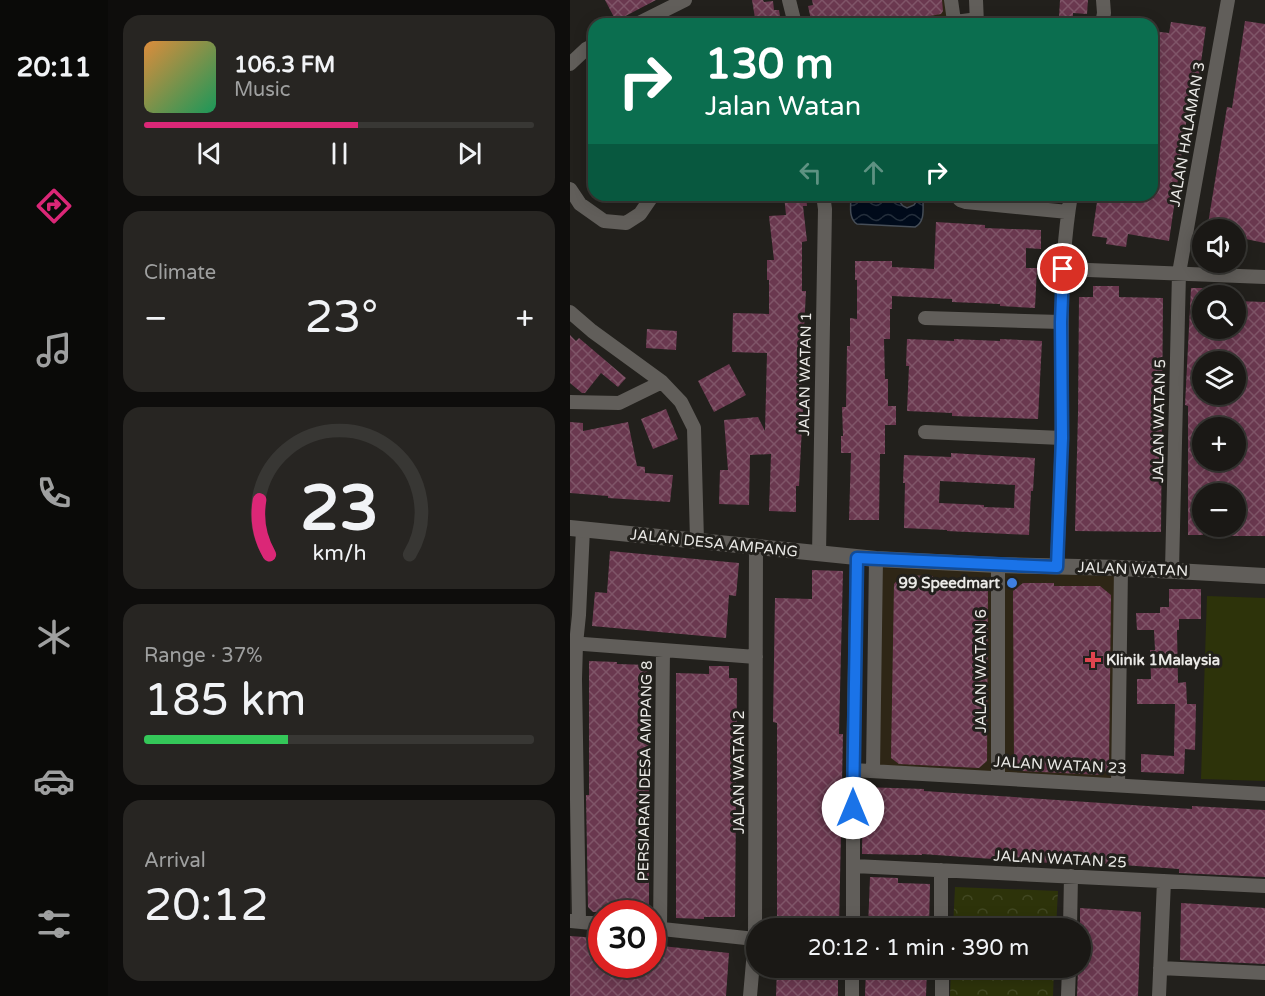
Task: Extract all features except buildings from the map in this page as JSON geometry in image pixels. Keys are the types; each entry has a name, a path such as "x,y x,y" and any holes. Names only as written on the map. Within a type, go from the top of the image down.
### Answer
{"street":[{"path":"648,18 685,0"},
{"path":"789,0 794,18"},
{"path":"951,0 954,18"},
{"path":"976,0 978,18"},
{"path":"1103,0 1103,18"},
{"name":"JALAN HALAMAN 3","path":"1179,273 1228,0"},
{"path":"570,64 588,48"},
{"path":"570,189 580,204 604,220 626,224 640,214 648,201"},
{"name":"JALAN WATAN 1","path":"819,554 824,201"},
{"path":"964,201 1068,212"},
{"path":"1057,567 1062,438 1061,322 1063,269 1070,201"},
{"path":"1063,269 1265,277"},
{"name":"JALAN WATAN 5","path":"1172,570 1179,273"},
{"path":"570,312 662,382 681,402 694,428 697,541"},
{"path":"925,318 1061,322"},
{"path":"570,402 619,403 662,382"},
{"path":"925,432 1062,438"},
{"path":"574,921 573,643 579,615 577,528"},
{"name":"JALAN DESA AMPANG","path":"577,528 857,558"},
{"name":"JALAN WATAN 2","path":"755,918 756,547"},
{"path":"853,918 857,558"},
{"name":"JALAN WATAN","path":"857,558 1172,570 1265,576"},
{"path":"873,771 876,559"},
{"name":"JALAN WATAN 6","path":"998,565 998,778"},
{"path":"1118,785 1121,568"},
{"path":"573,643 756,657"},
{"name":"PERSIARAN DESA AMPANG 8","path":"657,900 663,650"},
{"name":"JALAN WATAN 23","path":"853,770 1265,794"},
{"name":"JALAN WATAN 25","path":"854,866 1265,886"},
{"path":"941,870 941,918"},
{"path":"1070,918 1071,876"},
{"path":"1158,996 1164,881"},
{"path":"666,930 746,938"},
{"path":"1160,968 1265,973"},
{"name":"JALAN WATAN 2","path":"750,996 752,978"},
{"path":"852,978 852,996"},
{"path":"942,978 942,996"},
{"path":"1068,996 1069,978"}],"shaded area":[{"path":"894,0 946,0 949,18 898,18"},
{"path":"881,568 1116,576 1113,780 878,766"}],"green space":[{"path":"1207,596 1265,598 1265,781 1201,779"},
{"path":"955,887 1058,891 1057,918 953,918"},
{"path":"951,978 1054,978 1053,996 950,996"}],"water":[{"path":"851,201 899,201 907,208 917,201 923,201 922,219 915,227 857,224 851,215"}],"place":[{"name":"99 Speedmart","path":"1012,583"},
{"name":"Klinik 1Malaysia","path":"1093,660"}],"route":[{"path":"853,808 857,558 1057,567 1062,438 1063,269"}]}
